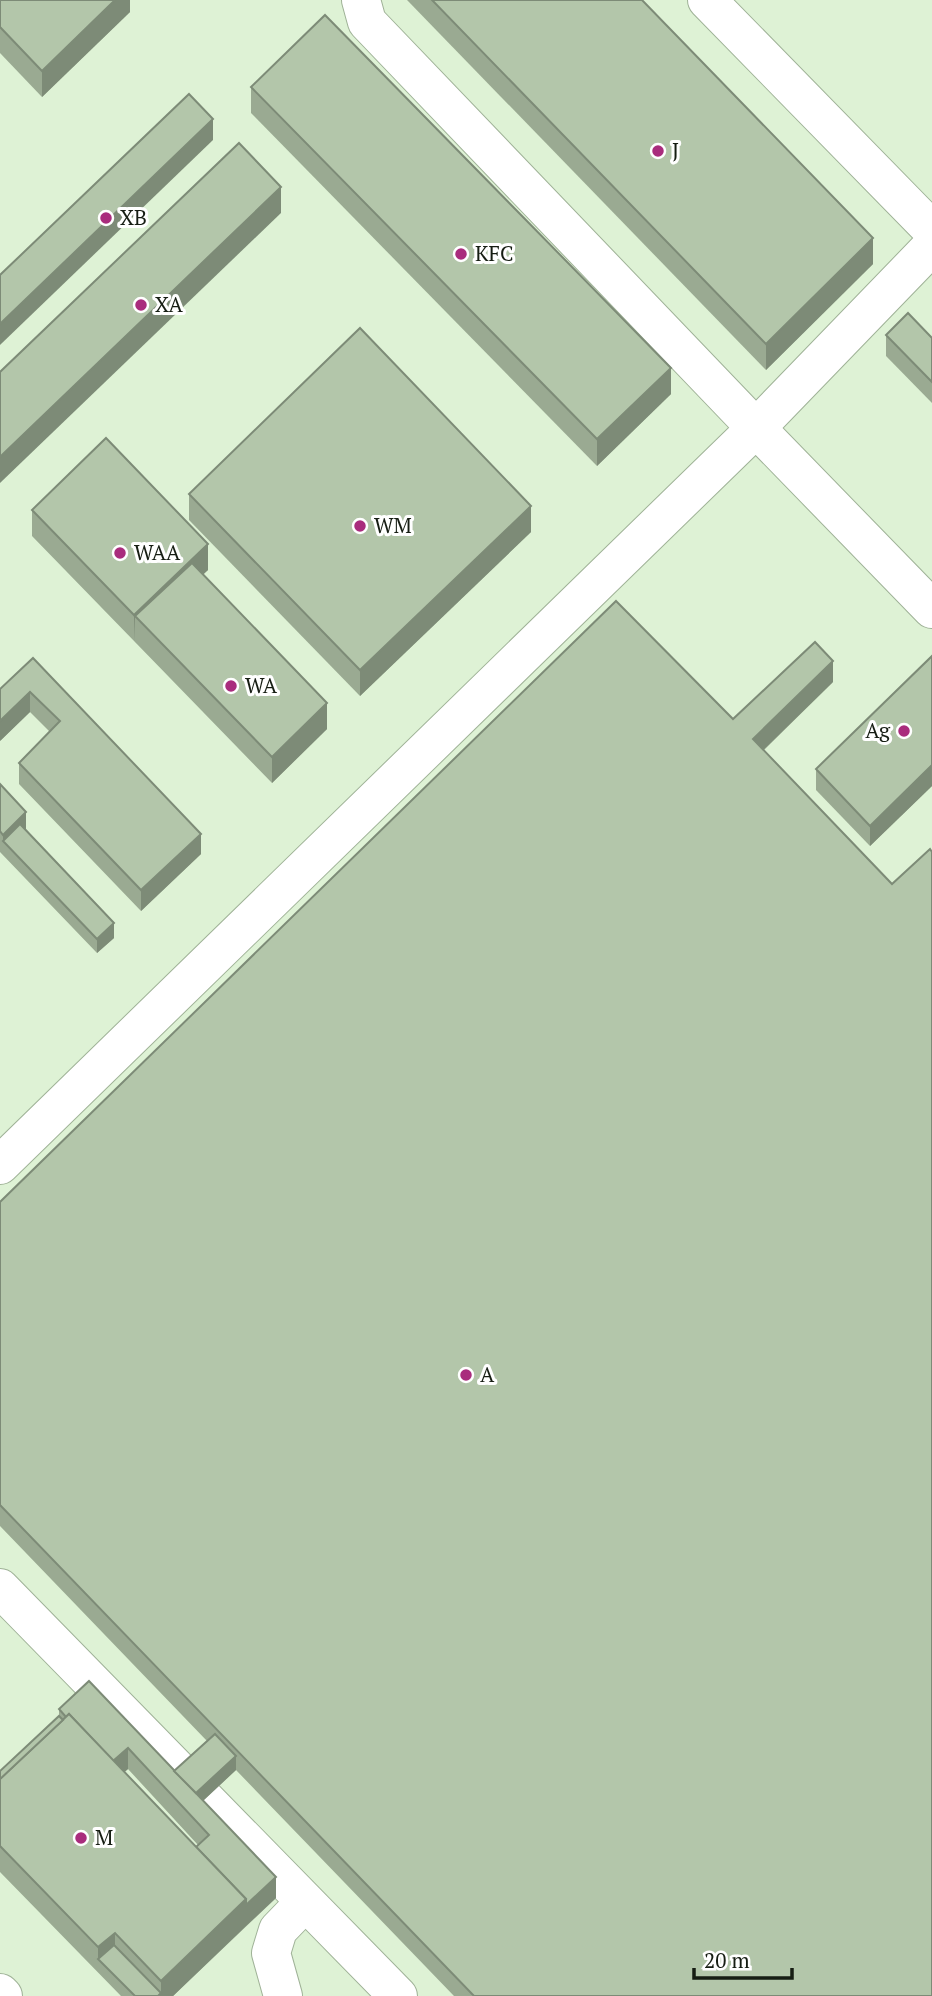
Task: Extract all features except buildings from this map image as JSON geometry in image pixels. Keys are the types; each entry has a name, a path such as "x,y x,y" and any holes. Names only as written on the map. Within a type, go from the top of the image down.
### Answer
{"lane":[{"path":"360,0 367,22 932,609"},
{"path":"707,0 932,230"},
{"path":"0,1165 756,428 932,246"},
{"path":"0,1588 304,1903 398,1996"},
{"path":"283,1996 271,1953 278,1930 304,1903"}],"place":[{"name":"J","path":"658,151"},
{"name":"XB","path":"106,218"},
{"name":"KFC","path":"461,254"},
{"name":"XA","path":"141,305"},
{"name":"WM","path":"360,526"},
{"name":"WAA","path":"120,553"},
{"name":"WA","path":"231,686"},
{"name":"Ag","path":"904,731"},
{"name":"A","path":"466,1375"},
{"name":"M","path":"81,1838"}]}
